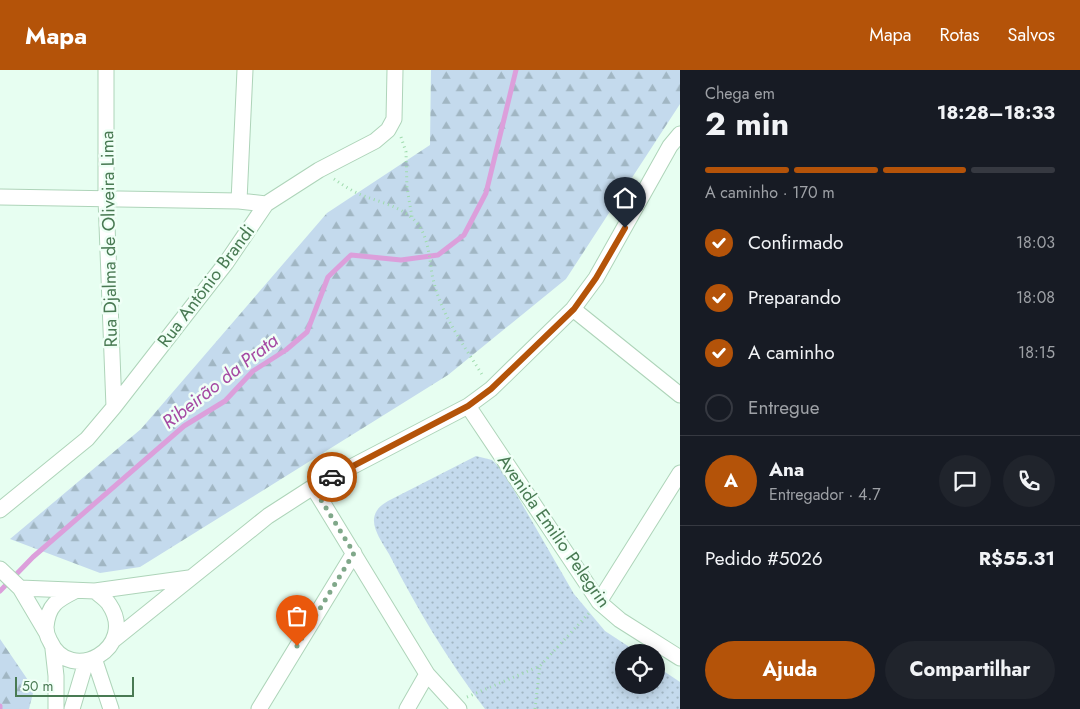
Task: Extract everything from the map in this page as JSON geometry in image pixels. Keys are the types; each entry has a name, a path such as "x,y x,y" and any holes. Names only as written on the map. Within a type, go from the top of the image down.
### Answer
{"street":[{"name":"Rua Djalma de Oliveira Lima","path":"106,70 106,199 114,407"},
{"path":"239,201 245,70"},
{"path":"394,119 395,70"},
{"name":"Rua Antônio Brandi","path":"0,510 87,439 226,263 266,204 319,170 375,141 388,130 394,119"},
{"path":"53,649 68,660 90,660 104,654 114,639 268,516 313,487 468,406 491,389 574,309 596,278 670,146 680,134"},
{"path":"0,197 239,201 266,204"},
{"path":"574,309 680,395"},
{"name":"Avenida Emilio Pelegrin","path":"468,406 599,602 620,620 680,658"},
{"path":"599,602 680,473"},
{"path":"313,487 427,674 456,706"},
{"path":"259,709 354,553"},
{"path":"0,569 17,585 46,632 53,649 56,676 56,709"},
{"path":"17,585 75,591 95,591 191,578"},
{"path":"46,632 48,614 58,599 75,591"},
{"path":"95,591 109,604 116,620 114,639"},
{"path":"72,709 90,660"},
{"path":"90,660 111,709"},
{"path":"407,709 427,674"}],"path":[{"path":"394,119 406,152 407,188 412,218"},
{"path":"319,170 362,195 388,204 412,218 423,232 428,247 438,298 457,334 491,389"},
{"path":"456,706 540,666 599,602"},
{"path":"535,709 540,666"}],"green space":[{"path":"431,70 680,70 680,104 566,279 448,375 140,567 100,573 10,539 141,429 327,213 430,145"},
{"path":"476,456 492,460 503,471 574,594 605,631 625,644 615,644 615,694 665,694 665,672 680,682 680,709 485,709 445,653 421,614 379,537 374,519 379,508 385,503"},
{"path":"0,639 34,689 29,709 0,709"}],"waterway":[{"name":"Ribeirão da Prata","path":"0,591 33,557 184,426 225,401 253,371 286,350 307,332 328,277 351,255 401,260 438,255 464,235 486,193 516,70"}],"way so far":[{"path":"297,646 354,553 313,487 332,477"}],"route":[{"path":"332,477 468,406 491,389 574,309 596,278 625,228"}]}
